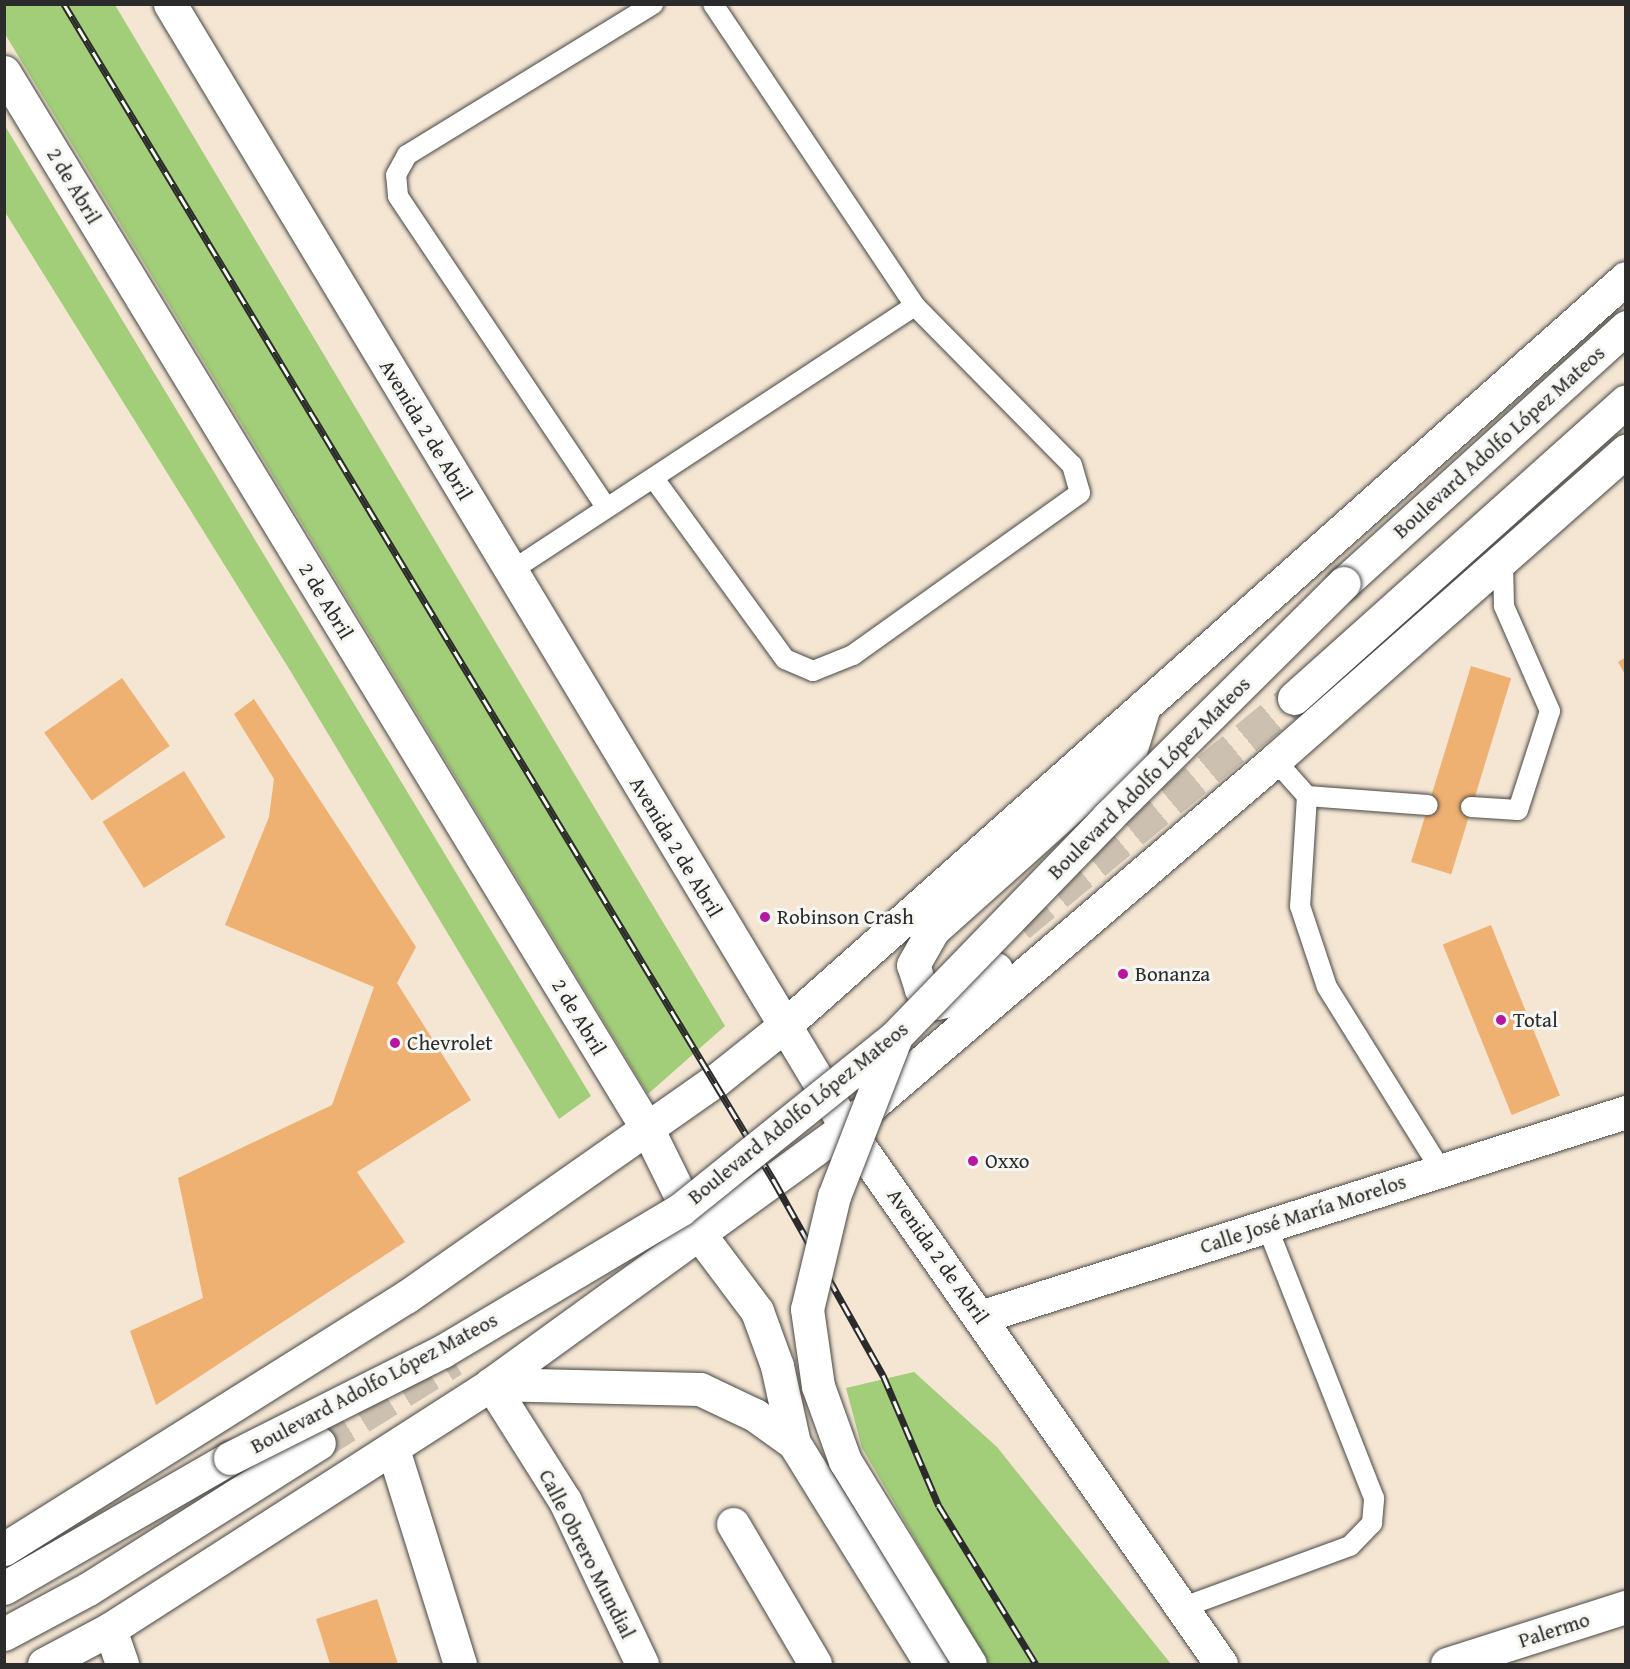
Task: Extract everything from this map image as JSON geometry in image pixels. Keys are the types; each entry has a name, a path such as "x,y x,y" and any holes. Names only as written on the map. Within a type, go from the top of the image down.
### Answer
{"main road":[{"name":"Avenida 2 de Abril","path":"170,4 846,1127 1184,1607 1221,1665"},
{"name":"2 de Abril","path":"4,72 648,1130 700,1235 757,1311 777,1366 794,1443"},
{"name":"Boulevard Adolfo López Mateos","path":"4,1549 406,1297 648,1130 784,1026 1626,279"},
{"name":"Boulevard Adolfo López Mateos","path":"4,1588 230,1458 443,1351 681,1209 895,1037 1108,817 1344,584 1626,327"},
{"path":"1294,698 1626,401"},
{"name":"Boulevard Adolfo López Mateos","path":"44,1665 110,1629 491,1384 700,1235 846,1127 1275,760 1503,562 1626,451"},
{"path":"1072,934 1012,955 964,997 936,1003 921,989 914,975 921,946 933,930 1129,755 1144,706"},
{"path":"895,1037 834,1196 807,1309 818,1386 845,1461 970,1665"},
{"name":"Calle José María Morelos","path":"980,1317 1626,1112"},
{"path":"491,1384 700,1389 755,1414 794,1443 931,1665"},
{"name":"Calle Obrero Mundial","path":"491,1384 564,1501 642,1665"},
{"name":"Boulevard Adolfo López Mateos","path":"4,1634 88,1589 319,1443"},
{"path":"393,1449 460,1665"},
{"path":"733,1524 815,1665"},
{"name":"Palermo","path":"1448,1665 1626,1607"},
{"path":"110,1629 122,1665"}],"lane":[{"path":"606,507 398,196 396,175 407,155 653,4"},
{"path":"654,479 785,659 813,671 853,655 1080,493 1072,465 915,306 714,4"},
{"path":"511,571 915,306"},
{"path":"1471,807 1518,810 1550,711 1504,606 1503,562"},
{"path":"1275,760 1307,796 1428,805"},
{"path":"1307,796 1300,906 1327,987 1441,1170"},
{"path":"1184,1607 1350,1546 1372,1523 1374,1498 1267,1226"}],"green space":[{"path":"5,4 115,5 725,1026 648,1094 5,34"},
{"path":"5,126 591,1096 559,1119 291,672 5,212"},
{"path":"914,1372 997,1447 1171,1664 988,1664 862,1448 846,1388"}],"building":[{"path":"1626,657 1626,676 1618,662"},
{"path":"1471,666 1511,678 1451,874 1411,862"},
{"path":"122,678 170,746 92,800 44,732"},
{"name":"Chevrolet","path":"254,699 416,947 397,983 471,1100 357,1172 405,1242 156,1405 130,1331 203,1298 178,1178 332,1105 374,987 225,925 269,817 274,779 234,714"},
{"path":"184,771 225,837 144,888 103,822"},
{"name":"Total","path":"1491,925 1560,1096 1512,1115 1443,944"},
{"path":"377,1599 398,1664 330,1664 316,1619"}],"tunnel":[{"path":"1019,925 1294,698"},
{"path":"319,1443 453,1360"}],"railway":[{"path":"64,4 774,1181 883,1375 939,1506 1036,1664"}],"place":[{"name":"Robinson Crash","path":"765,917"},
{"name":"Bonanza","path":"1123,974"},
{"name":"Total","path":"1501,1020"},
{"name":"Chevrolet","path":"395,1043"},
{"name":"Oxxo","path":"973,1161"}]}
